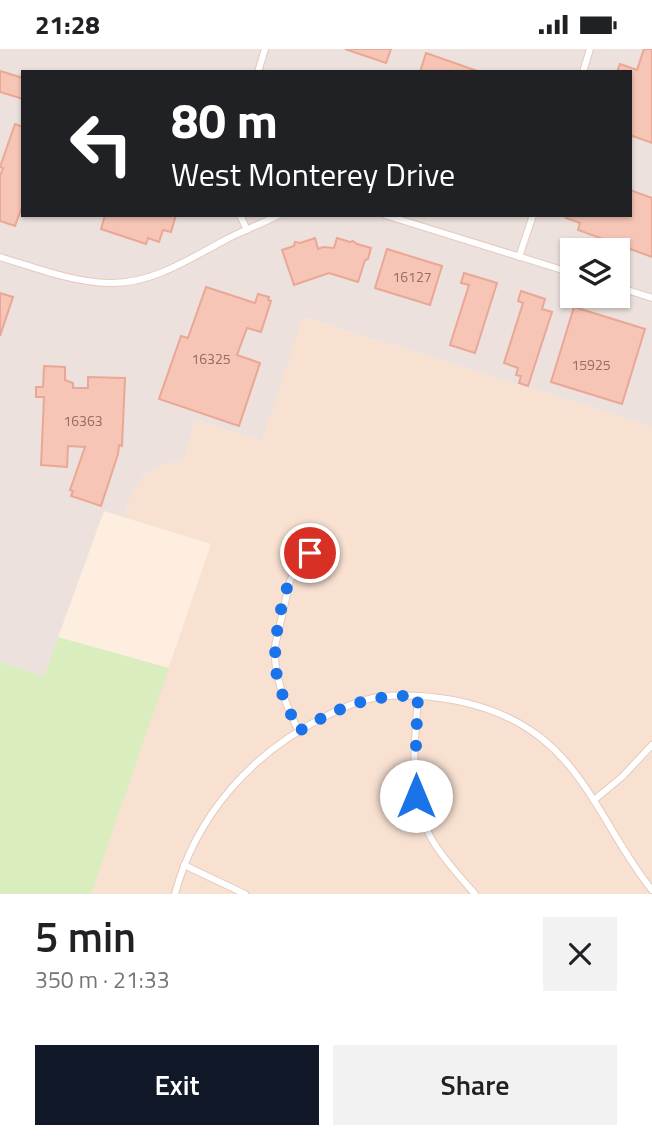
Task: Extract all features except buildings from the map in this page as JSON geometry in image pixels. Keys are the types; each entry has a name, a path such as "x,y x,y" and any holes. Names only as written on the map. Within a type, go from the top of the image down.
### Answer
{"street":[{"path":"259,70 265,49"},
{"path":"584,70 590,49"},
{"path":"241,217 247,230"},
{"path":"0,257 84,281 125,282 166,271 275,217"},
{"path":"391,217 560,269"},
{"path":"519,257 532,217"},
{"path":"630,291 652,298"},
{"path":"299,731 279,685 275,646 289,582 297,567 310,553"},
{"path":"418,696 415,785 421,817 435,844 475,894"},
{"path":"175,894 196,837 236,782 262,758 299,731 358,702 380,697 418,696 481,706 503,715 540,737 576,773 652,890"},
{"path":"594,800 622,777 652,745"},
{"path":"184,865 245,894"}],"shaded area":[{"path":"0,49 652,49 652,427 303,317 262,441 196,420 185,456 144,475 134,490 123,517 104,511 44,676 0,662"},
{"path":"302,317 652,427 652,894 91,894 211,544 123,517 134,490 144,475 185,456 196,420 262,441"}],"green space":[{"path":"58,637 169,668 91,894 0,894 0,662 44,676"}],"route":[{"path":"310,553 297,567 289,582 277,631 274,657 279,685 288,709 299,731 358,702 380,697 418,696 416,796"}]}
